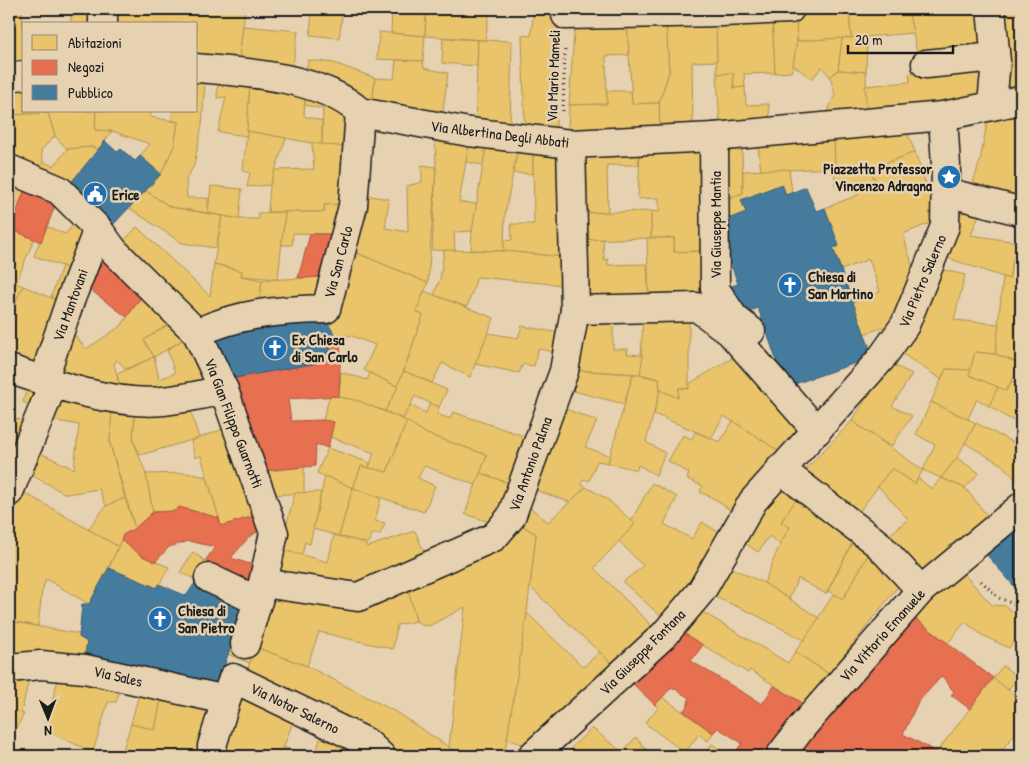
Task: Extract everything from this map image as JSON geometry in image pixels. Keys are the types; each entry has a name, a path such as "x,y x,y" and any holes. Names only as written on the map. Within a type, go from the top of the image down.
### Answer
{"street":[{"path":"103,9 103,22"},
{"path":"566,14 790,9"},
{"path":"991,9 995,56 992,104"},
{"path":"926,64 995,56"},
{"name":"Via Albertina Degli Abbati","path":"198,68 250,72 292,80 348,101 360,112 469,132 566,144 714,137 942,116 992,104 1021,100"},
{"path":"9,78 22,75"},
{"name":"Via San Carlo","path":"198,333 222,321 283,310 326,309 353,206 360,112"},
{"path":"942,116 957,195 1019,211"},
{"name":"Via Giuseppe Mantia","path":"714,137 715,289 734,318 758,336 766,348 775,369 777,386"},
{"name":"Via Antonio Palma","path":"209,578 260,592 358,597 387,586 494,537 511,517 564,371 574,310 566,144"},
{"name":"Via Gian Filippo Guarnotti","path":"9,169 59,190 98,229 114,251 198,333 224,390 274,533 260,592 212,746 212,756"},
{"name":"Via Pietro Salerno","path":"813,435 880,360 905,325 957,195"},
{"name":"Via Mantovani","path":"9,492 48,382 70,301 98,229"},
{"path":"574,310 697,307 730,332 777,386 813,435"},
{"path":"9,369 48,382 110,398 161,402 224,390"},
{"name":"Via Giuseppe Fontana","path":"532,756 670,627 702,590 752,501 813,435"},
{"path":"780,469 878,544 921,590"},
{"name":"Via Vittorio Emanuele","path":"780,756 802,727 921,590 1021,507"},
{"name":"Via Sales","path":"9,668 41,665 85,668 236,670"},
{"name":"Via Notar Salerno","path":"236,670 366,742 381,756"}],"path":[{"name":"Via Mario Mameli","path":"566,14 566,144"},
{"path":"959,560 999,598 1021,608"}],"building: Abitazioni":[{"path":"9,9 22,9 22,71 9,72"},
{"path":"71,9 97,9 96,22 71,22"},
{"path":"110,9 245,9 239,60 198,59 198,22 109,22"},
{"path":"312,9 343,9 339,38 310,35"},
{"path":"392,9 426,9 425,36 391,33"},
{"path":"426,9 490,9 485,40 425,36"},
{"path":"534,9 558,9 556,132 525,131 522,35 531,36"},
{"path":"977,9 987,46 918,57 908,10"},
{"path":"997,9 1021,9 1021,89 1003,91"},
{"path":"908,10 913,33 851,38 849,13"},
{"path":"849,13 851,38 797,41 796,16"},
{"path":"796,16 797,47 791,72 775,73 772,17"},
{"path":"772,17 775,73 744,74 745,87 734,88 733,73 717,74 716,19"},
{"path":"716,19 717,61 692,62 693,128 660,129 659,103 669,72 666,20"},
{"path":"575,20 627,20 629,55 606,56 607,104 569,105"},
{"path":"627,20 666,20 669,72 659,103 632,104"},
{"path":"243,26 298,31 292,71 239,60"},
{"path":"379,32 425,36 423,61 377,59"},
{"path":"867,37 866,72 838,70 842,38"},
{"path":"443,38 478,40 477,66 442,63"},
{"path":"842,38 838,70 830,77 822,67 812,79 793,65 797,41"},
{"path":"478,40 512,41 510,126 475,124"},
{"path":"308,60 334,63 375,78 372,107 305,76"},
{"path":"396,60 423,61 424,68 448,73 442,117 372,107 375,78 394,79"},
{"path":"838,70 866,72 867,114 826,116 835,94 830,77"},
{"path":"980,70 979,98 867,114 865,86 910,82 909,74"},
{"path":"733,73 734,88 745,87 746,105 769,104 770,124 720,127 717,74"},
{"path":"198,81 205,81 202,125 194,165 186,180 187,198 208,198 208,213 170,207 146,191 161,174 174,146 178,122 171,120 173,112 198,112"},
{"path":"250,81 247,136 218,132 226,97 217,98 218,82"},
{"path":"250,81 305,97 304,116 322,121 322,145 247,131"},
{"path":"22,86 22,112 96,112 95,130 112,131 98,150 92,147 67,149 55,136 48,113 12,115 9,88"},
{"path":"607,91 631,91 632,104 659,103 660,129 568,132 569,105 607,104"},
{"path":"305,97 346,107 345,147 322,145 323,109 305,105"},
{"path":"1019,111 1016,164 1021,164 1019,202 970,192 980,161 988,117"},
{"path":"1019,111 1021,111 1021,138 1018,138"},
{"path":"96,112 151,112 150,117 178,122 174,146 161,174 140,156 150,144 112,131 95,130"},
{"path":"48,113 55,136 41,150 43,162 39,170 9,158 9,120 13,120 12,115"},
{"path":"247,131 286,138 270,185 247,187 250,173 243,171"},
{"path":"907,132 915,152 871,169 876,183 855,190 852,190 852,184 835,185 834,139"},
{"path":"435,137 469,144 459,202 478,204 472,231 454,232 455,251 432,250 436,167"},
{"path":"834,139 835,168 761,171 758,147"},
{"path":"312,143 345,147 344,204 324,205 325,212 268,212 270,185 275,170 314,169"},
{"path":"469,144 486,147 483,165 466,162"},
{"path":"92,147 98,150 65,190 39,170 43,162 54,166 67,149"},
{"path":"486,147 517,153 505,214 504,251 471,250 472,231"},
{"path":"702,147 702,251 674,252 674,238 651,238 651,211 659,212 659,198 638,199 640,152"},
{"path":"742,149 743,193 723,200 721,150"},
{"path":"640,152 638,165 607,165 608,212 580,213 578,154"},
{"path":"915,152 934,207 935,221 903,234 915,275 898,322 864,334 853,302 880,292 869,259 841,270 833,248 839,246 825,208 858,195 855,190 876,183 871,169"},
{"path":"517,153 533,154 533,174 513,173"},
{"path":"533,154 562,156 563,257 504,251 504,241 512,240 511,224 534,224"},
{"path":"422,165 436,167 428,283 352,251 364,195 389,199 385,228 408,232 407,186 422,182"},
{"path":"789,169 792,193 786,195 782,184 741,200 746,212 723,221 723,200 743,193 743,171"},
{"path":"9,177 26,187 19,204 9,200"},
{"path":"211,186 242,189 239,219 208,213"},
{"path":"146,191 170,207 222,216 216,248 182,243 129,208"},
{"path":"344,204 338,234 293,233 292,245 281,245 285,212 325,212 324,205"},
{"path":"964,207 980,212 971,235 1017,242 1009,279 942,256"},
{"path":"651,211 651,238 581,240 580,213"},
{"path":"285,212 278,279 241,276 242,271 214,264 222,216 239,219 259,219 258,213"},
{"path":"78,220 89,231 73,270 34,256 46,226 65,234"},
{"path":"137,227 210,296 214,264 242,271 241,276 262,280 259,307 204,324 120,245"},
{"path":"10,229 34,239 16,283 9,280"},
{"path":"647,238 674,238 674,252 702,251 701,298 649,301"},
{"path":"603,239 604,260 608,259 608,265 647,264 649,301 583,303 581,240"},
{"path":"1017,242 1021,243 1021,364 995,354 1003,277 1009,279"},
{"path":"444,250 504,251 563,257 564,285 477,277 467,307 434,295 440,279"},
{"path":"352,251 428,283 416,312 423,315 398,387 364,370 375,345 352,336 335,335 326,321"},
{"path":"62,266 73,270 61,302 51,297"},
{"path":"936,268 965,275 954,320 999,324 995,354 975,352 971,370 946,369 941,379 898,351"},
{"path":"326,277 320,304 259,307 262,280"},
{"path":"9,280 23,286 9,318"},
{"path":"23,286 61,302 42,370 9,358 9,316"},
{"path":"424,291 494,318 470,377 442,363 432,383 404,371 423,315 416,312"},
{"path":"144,293 174,321 144,340 154,357 126,369 117,360 114,364 121,392 53,370 68,327 86,349 121,326"},
{"path":"689,319 689,389 679,388 678,398 660,390 659,379 640,374 643,320"},
{"path":"174,321 189,336 154,357 144,340"},
{"path":"579,323 613,323 613,349 628,349 627,354 643,355 640,374 572,370"},
{"path":"522,326 559,333 556,352 538,349 534,366 523,364 519,373 475,364 488,333 518,338"},
{"path":"189,336 209,387 121,392 117,374 154,357 159,379 175,373 167,350"},
{"path":"975,352 995,354 1021,364 1006,391 969,375"},
{"path":"739,354 775,399 772,402 802,432 783,454 724,416 711,438 654,414 660,390 678,398 679,388 689,389 689,384"},
{"path":"889,363 912,374 892,406 912,416 891,447 852,421"},
{"path":"946,369 971,370 969,375 998,387 989,406 977,399 968,419 931,402"},
{"path":"572,370 633,374 624,404 566,389"},
{"path":"404,371 447,390 439,407 415,396 403,419 385,411"},
{"path":"341,372 367,380 370,373 398,387 385,411 339,396"},
{"path":"633,374 659,379 660,390 646,442 665,453 656,475 638,465 637,470 608,463"},
{"path":"1013,381 1021,386 1021,426 989,406 998,387 1006,391"},
{"path":"28,386 42,390 36,407 23,402"},
{"path":"59,392 112,407 110,444 125,498 106,506 99,489 66,494 24,471 34,450 74,469 79,425 47,419"},
{"path":"330,395 359,401 407,421 387,472 369,468 374,453 330,437 334,422 323,420"},
{"path":"931,402 976,423 957,458 941,478 923,470 935,445 916,434"},
{"path":"188,403 199,438 140,455 133,440 135,407"},
{"path":"430,403 439,407 437,414 450,419 453,412 527,437 511,484 480,473 487,455 427,434 403,419 410,405 426,413"},
{"path":"112,407 135,407 133,440 146,474 153,512 135,528 110,444"},
{"path":"560,407 597,421 585,447 610,456 608,463 597,461 589,481 584,479 581,484 586,487 570,502 529,488"},
{"path":"9,417 29,422 9,459"},
{"path":"407,421 427,434 487,455 476,485 424,466 418,478 435,486 424,512 353,488 361,466 387,472"},
{"path":"733,421 783,454 738,516 715,499 700,492 703,486 687,479 689,473 668,461 683,435 692,439 695,432 720,442"},
{"path":"852,421 923,470 915,484 892,468 855,517 800,475"},
{"path":"976,423 1016,444 1021,437 1021,485 1002,465 965,443"},
{"path":"226,428 254,516 221,526 201,456 195,458 191,441"},
{"path":"328,448 370,463 369,468 361,466 353,488 317,473"},
{"path":"957,458 979,473 965,488 941,478"},
{"path":"304,467 304,493 272,495 263,471"},
{"path":"892,468 915,484 918,478 932,489 941,478 965,488 991,520 920,578 884,540 908,519 878,486"},
{"path":"187,473 207,477 219,518 179,507 175,511 153,512 146,474"},
{"path":"480,473 511,484 495,524 465,514"},
{"path":"325,476 353,488 339,536 313,529"},
{"path":"781,478 801,492 781,522 790,527 780,544 769,536 758,552 737,538"},
{"path":"652,483 677,497 664,524 692,539 702,522 725,536 664,619 623,582 643,566 619,541 635,524 631,521"},
{"path":"586,487 607,499 635,524 594,568 654,628 614,666 530,587 536,534 516,522 524,503 548,522"},
{"path":"353,488 381,498 375,521 385,523 380,534 371,534 369,542 365,543 339,536"},
{"path":"18,489 119,547 89,604 46,579 42,591 38,626 9,621 9,514"},
{"path":"321,492 310,544 305,542 302,555 280,549 295,493"},
{"path":"801,492 855,537 826,594 798,578 789,599 764,583 780,544 790,527 781,522"},
{"path":"125,498 135,528 123,535 119,547 88,529 106,506"},
{"path":"516,522 536,534 521,664 504,756 459,756 449,747 465,607 429,626 422,625 416,621 407,585"},
{"path":"415,531 426,557 359,584 272,578 280,549 328,562 334,535 365,543 367,547"},
{"path":"855,537 871,550 843,599 828,591"},
{"path":"121,540 142,556 169,567 157,588 109,568"},
{"path":"871,550 903,580 829,674 795,652 834,594 843,599"},
{"path":"193,552 209,564 197,580 180,572"},
{"path":"729,567 764,583 819,618 804,640 750,612 710,595"},
{"path":"962,572 992,605 1006,606 1021,619 1021,633 1009,648 982,635 965,622 948,643 913,617 940,589"},
{"path":"407,585 416,621 397,625 393,649 319,632 307,666 255,647 275,592"},
{"path":"699,610 788,663 795,652 829,674 806,705 750,670 748,673 680,631"},
{"path":"527,613 583,667 600,652 614,666 528,746 507,739"},
{"path":"9,621 79,634 79,637 87,642 84,660 9,660"},
{"path":"232,639 255,647 250,663 227,654"},
{"path":"255,647 307,666 394,711 449,747 459,756 392,756 245,677"},
{"path":"1003,666 1018,677 1008,690 993,678"},
{"path":"30,675 21,713 24,714 9,741 9,677"},
{"path":"59,676 121,687 116,702 108,702 93,752 44,730"},
{"path":"993,678 1021,700 1021,726 997,756 942,756 937,752"},
{"path":"238,689 295,717 280,756 242,756 221,748"},
{"path":"140,690 162,694 155,730 131,724"},
{"path":"162,694 206,703 204,756 121,756 131,724 155,730"},
{"path":"662,697 713,733 708,741 699,734 685,753 645,723 659,707 655,705"},
{"path":"592,728 622,752 636,737 647,751 643,756 578,756 569,750"},
{"path":"323,732 354,746 353,756 314,756"},
{"path":"712,744 729,756 703,756"},
{"path":"284,747 304,756 280,756"}],"building: Negozi":[{"path":"26,187 57,201 41,242 10,229"},
{"path":"310,234 338,234 326,277 298,278"},
{"path":"96,253 144,293 127,317 85,286"},
{"path":"335,335 341,335 339,396 288,399 291,421 323,420 334,422 328,448 316,444 315,466 263,471 229,379 317,363 317,359 328,354"},
{"path":"179,507 219,518 221,526 254,516 260,530 249,537 231,558 256,566 249,590 205,561 215,547 189,541 169,547 155,562 142,556 121,540 123,535 135,528 153,512 175,511"},
{"path":"913,617 993,678 970,709 951,695 954,692 942,676 918,702 903,734 937,752 934,756 793,756"},
{"path":"680,631 703,645 691,661 762,704 774,686 806,705 769,756 739,756 735,753 742,743 718,728 713,733 683,711 688,705 689,698 672,687 655,705 632,683"}],"building: Pubblico":[{"path":"105,141 117,152 121,149 135,161 140,156 161,174 110,228 65,190"},
{"name":"Chiesa di San Martino","path":"782,184 786,195 806,187 816,211 825,208 839,246 833,248 873,357 786,387 758,308 739,316 728,287 738,284 724,245 731,243 723,221 746,212 741,200"},
{"name":"Ex Chiesa di San Carlo","path":"291,319 326,321 335,335 328,354 317,359 317,363 229,379 215,335"},
{"path":"1021,523 1021,594 986,554"},
{"name":"Chiesa di San Pietro","path":"109,568 157,588 159,584 186,596 197,580 245,603 216,691 84,660 87,642 79,637 82,604 89,604"}],"place":[{"name":"Piazzetta Professor Vincenzo Adragna","path":"949,177"},
{"name":"Erice","path":"95,194"},
{"name":"Chiesa di San Martino","path":"790,285"},
{"name":"Ex Chiesa di San Carlo","path":"275,348"},
{"name":"Chiesa di San Pietro","path":"160,619"}]}
